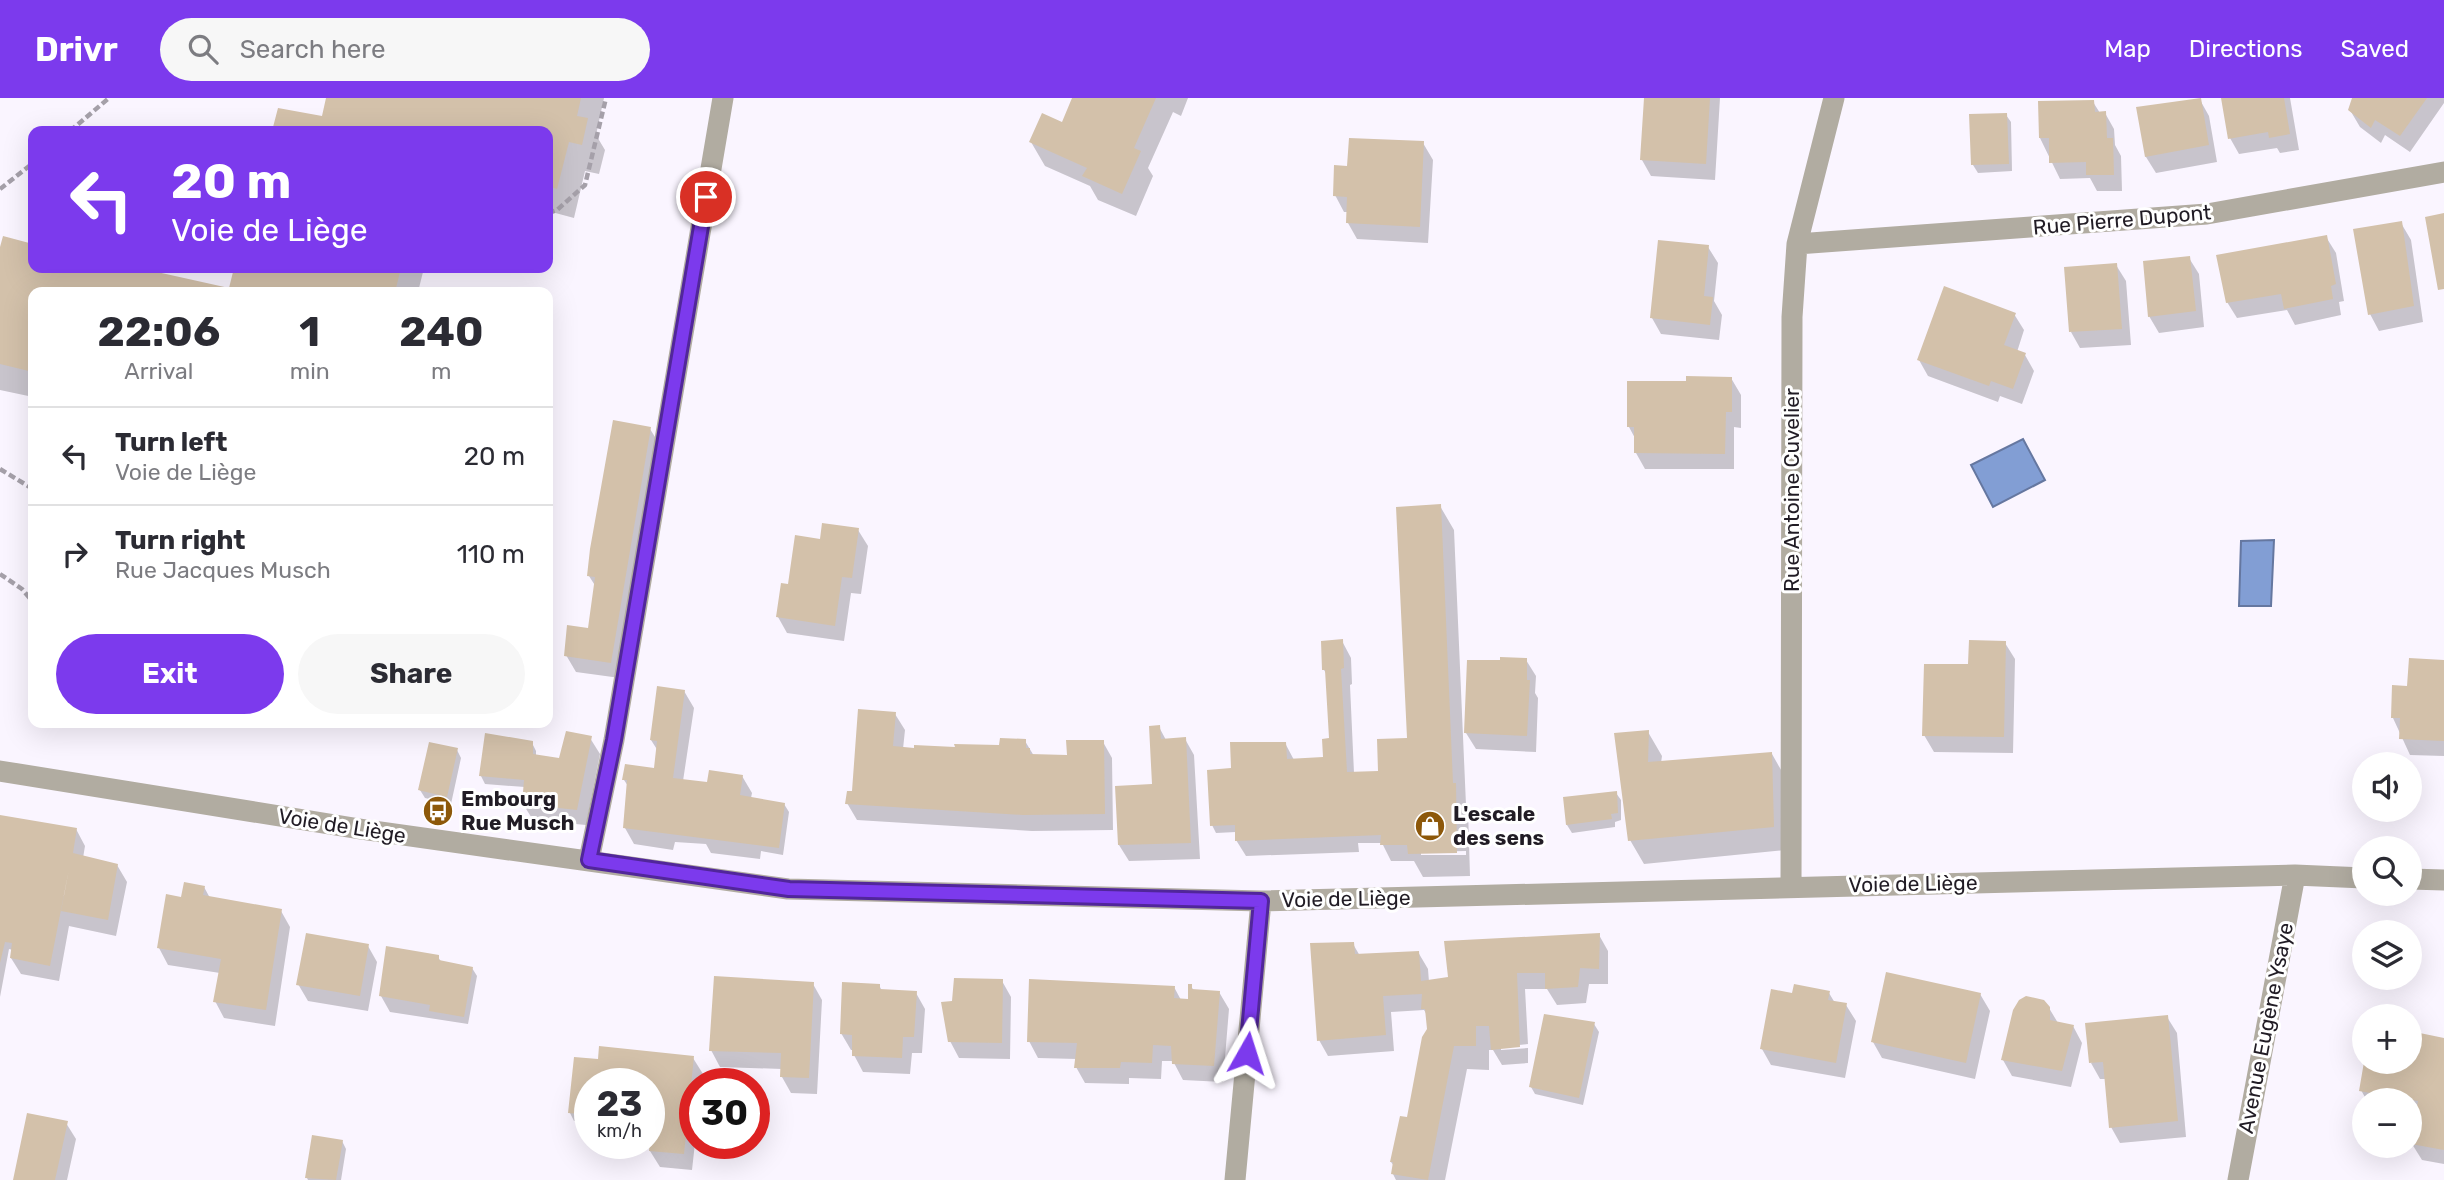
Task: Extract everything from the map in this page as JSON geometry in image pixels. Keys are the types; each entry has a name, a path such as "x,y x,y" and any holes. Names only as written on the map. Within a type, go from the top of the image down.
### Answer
{"street":[{"path":"589,860 616,726 723,98"},
{"name":"Rue Antoine Cuvelier","path":"1791,887 1792,317 1797,244 1834,98"},
{"name":"Rue Pierre Dupont","path":"1797,244 2207,214 2444,172"},
{"name":"Voie de Liège","path":"0,771 360,830 789,889 1261,901 2295,875 2352,877"},
{"name":"Avenue Eugène Ysaye","path":"2238,1180 2295,875"},
{"path":"2422,879 2444,880"},
{"path":"1235,1180 1261,901"}],"path":[{"path":"76,126 109,98"},
{"path":"553,211 585,185 607,98"},
{"path":"0,189 28,167"},
{"path":"0,469 28,486"},
{"path":"0,574 28,596"}],"water":[{"path":"2023,439 2045,480 1993,507 1971,465"},
{"path":"2274,540 2271,606 2239,606 2241,541"}],"building":[{"path":"326,98 581,98 577,116 588,118 582,145 569,142 557,189 553,188 553,126 273,126 278,108 322,116"},
{"path":"1072,98 1156,98 1134,148 1141,151 1122,194 1082,176 1087,168 1029,142 1042,113 1062,122"},
{"path":"1644,98 1710,98 1706,164 1640,160"},
{"path":"2201,98 2209,145 2145,157 2136,107"},
{"path":"2221,98 2284,98 2290,134 2269,138 2268,132 2228,139"},
{"path":"2352,98 2427,98 2400,136 2375,120 2371,128 2348,110"},
{"path":"2094,100 2095,112 2106,111 2107,138 2113,138 2114,175 2086,175 2086,162 2049,163 2049,138 2039,138 2038,101"},
{"path":"2007,113 2009,164 1971,165 1969,114"},
{"path":"1349,138 1424,141 1420,227 1346,223 1347,197 1333,196 1334,165 1347,166"},
{"path":"2444,213 2444,289 2438,290 2425,217"},
{"path":"2402,221 2414,306 2368,315 2353,229"},
{"path":"2327,235 2336,284 2331,286 2333,299 2284,309 2281,294 2226,303 2216,255"},
{"path":"3,236 28,243 28,273 162,273 224,287 28,287 28,371 0,364 0,247"},
{"path":"1658,240 1709,245 1704,296 1713,297 1710,325 1650,318"},
{"path":"2190,256 2196,311 2148,317 2143,261"},
{"path":"2117,263 2122,329 2069,332 2064,267"},
{"path":"233,273 400,273 396,287 229,287"},
{"path":"1944,286 2016,313 2004,345 2026,353 2013,389 1991,381 1989,386 1917,360"},
{"path":"1686,376 1732,377 1732,412 1726,412 1725,454 1634,453 1634,427 1627,427 1627,381 1686,381"},
{"path":"613,420 651,427 611,663 564,656 567,625 588,628 595,577 587,576 590,549"},
{"path":"1441,504 1453,783 1456,783 1457,853 1408,854 1407,845 1380,845 1381,835 1235,841 1235,825 1210,826 1207,770 1231,768 1230,742 1286,742 1287,759 1323,757 1322,739 1329,738 1321,641 1343,639 1344,668 1341,669 1347,772 1378,771 1377,739 1407,738 1396,507"},
{"path":"822,523 859,528 852,578 842,577 835,626 776,617 781,583 788,584 795,535 820,539"},
{"path":"1969,640 2006,641 2004,737 1922,736 1924,664 1968,664"},
{"path":"1500,657 1527,658 1527,680 1530,680 1527,736 1464,733 1467,660 1500,660"},
{"path":"2409,658 2444,660 2444,741 2399,739 2400,718 2391,718 2392,685 2407,686"},
{"path":"657,686 685,690 673,778 707,782 709,770 743,775 740,795 785,803 779,848 623,828 627,780 622,780 625,764 654,768 657,741 650,740"},
{"path":"858,709 896,712 893,746 914,748 914,745 999,745 1000,738 1026,739 1026,748 1030,748 1030,754 1067,755 1066,740 1104,740 1105,814 1023,815 845,804 847,791 852,791"},
{"path":"1160,725 1161,739 1186,737 1191,843 1118,845 1115,786 1152,784 1149,726"},
{"path":"1649,730 1648,762 1772,752 1774,827 1628,841 1614,733"},
{"path":"566,731 592,736 577,810 522,804 524,780 479,776 485,733 533,741 533,754 559,758"},
{"path":"429,742 458,748 447,797 418,790"},
{"path":"1617,791 1618,813 1611,814 1612,819 1566,825 1563,797"},
{"path":"0,815 77,828 73,853 118,864 108,920 61,911 69,869 50,966 10,958 12,943 5,942 0,963"},
{"path":"184,882 205,886 203,895 282,909 266,1010 213,1002 221,959 157,948 166,894 181,897"},
{"path":"306,933 369,944 360,996 296,985"},
{"path":"1600,933 1599,969 1580,968 1578,987 1545,989 1545,973 1517,973 1520,1047 1491,1050 1489,1026 1476,1026 1476,1046 1454,1046 1428,1180 1391,1174 1393,1162 1390,1162 1400,1116 1407,1117 1422,1037 1427,1029 1425,1009 1421,1009 1422,994 1383,996 1386,1035 1317,1041 1310,943 1354,942 1355,954 1419,951 1421,981 1448,977 1444,941"},
{"path":"386,946 439,955 439,960 473,967 464,1017 429,1011 430,1005 379,996"},
{"path":"1886,972 1981,993 1966,1063 1871,1042"},
{"path":"714,976 814,982 809,1078 780,1077 781,1053 709,1051"},
{"path":"954,978 1003,979 1002,1043 948,1042 941,1002 952,1001"},
{"path":"1029,979 1175,986 1174,998 1188,999 1188,984 1192,984 1192,989 1220,991 1214,1066 1172,1064 1171,1046 1153,1045 1152,1063 1121,1062 1120,1068 1074,1068 1077,1043 1027,1042"},
{"path":"842,982 880,984 880,989 917,991 914,1037 903,1037 902,1058 852,1056 852,1035 840,1034"},
{"path":"1794,984 1830,991 1828,1000 1847,1003 1836,1063 1760,1049 1771,989 1792,993"},
{"path":"2026,996 2044,1000 2050,1007 2050,1020 2074,1025 2062,1071 2001,1060 2013,1010 2019,1000"},
{"path":"1544,1014 1595,1022 1579,1098 1529,1087"},
{"path":"2168,1015 2178,1121 2109,1128 2103,1062 2089,1063 2085,1023"},
{"path":"2422,1033 2444,1038 2444,1150 2422,1146 2422,1088 2360,1088 2362,1074 2422,1074"},
{"path":"599,1046 694,1056 693,1068 679,1068 679,1154 665,1152 665,1068 574,1068 574,1114 568,1113 574,1057 598,1059"},
{"path":"27,1113 68,1121 55,1180 13,1180"},
{"path":"312,1135 343,1140 336,1180 305,1178"}],"place":[{"name":"Embourg Rue Musch","path":"438,811"},
{"name":"L'escale des sens","path":"1430,826"}],"route":[{"path":"706,197 614,740 589,860 789,889 1261,901 1247,1053"}]}
